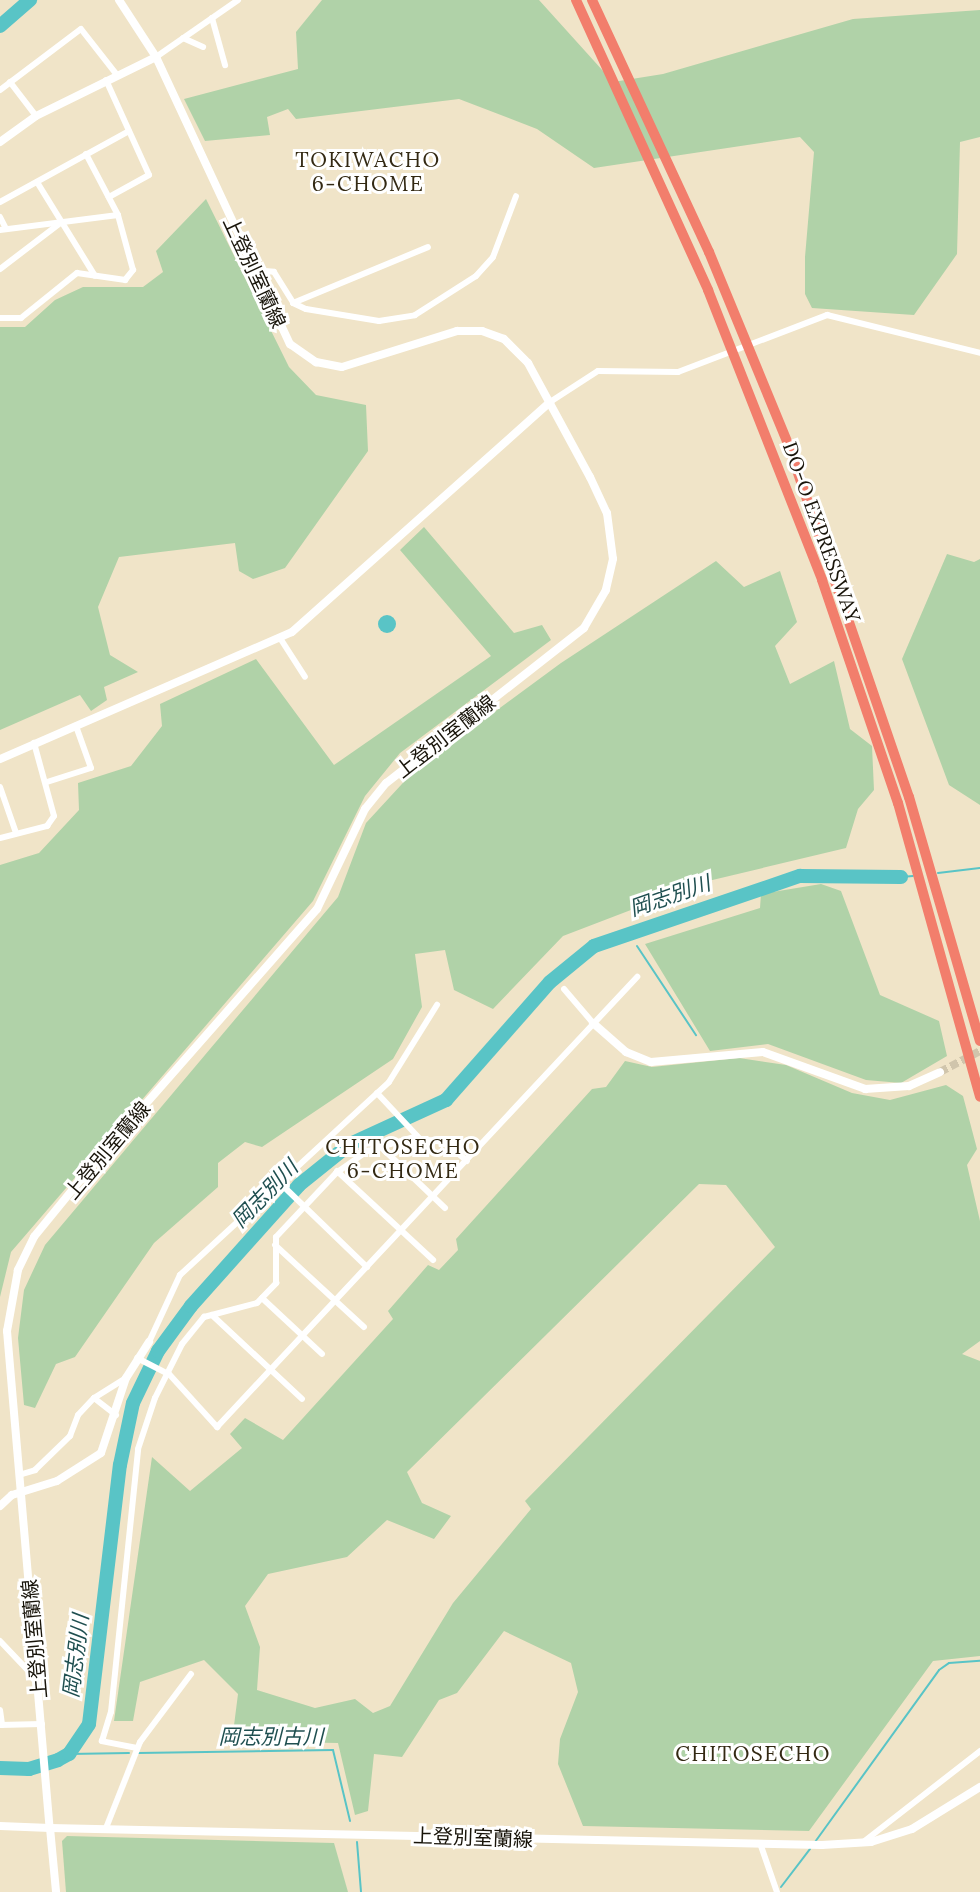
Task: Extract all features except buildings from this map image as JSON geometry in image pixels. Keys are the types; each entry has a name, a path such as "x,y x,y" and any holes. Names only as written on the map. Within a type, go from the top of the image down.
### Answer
{"highway":[{"name":"DO-O EXPRESSWAY","path":"576,0 623,98 712,301 822,580 898,803 980,1097"},
{"name":"DO-O EXPRESSWAY","path":"592,0 709,252 836,574 934,876 980,1041"}],"main road":[{"name":"上登別室蘭線","path":"119,0 156,57 283,334 316,362 356,366 457,331 482,331 517,349 550,402 611,529 611,575 600,604 558,650 386,783 365,809 317,909 34,1237 18,1270 7,1330 50,1828 760,1843 862,1843 912,1829 980,1787"}],"street":[{"path":"0,142 36,117 156,57 238,0"},
{"path":"212,18 225,65"},
{"path":"0,90 81,29 117,75"},
{"path":"183,38 203,47"},
{"path":"106,80 149,175 109,197"},
{"path":"10,82 36,117"},
{"path":"0,202 129,132"},
{"path":"0,318 21,318 77,273 125,280 133,270 118,215 86,154"},
{"path":"37,182 60,224 95,276"},
{"path":"253,270 274,272 292,303 379,321 415,315 476,276 493,257 516,196"},
{"path":"0,216 3,229 60,224 118,215"},
{"path":"0,269 60,224"},
{"path":"292,303 428,247"},
{"path":"0,759 280,638 321,610 550,402 598,371 668,373 691,366 793,324 827,315 853,318 980,353"},
{"path":"280,638 305,677"},
{"path":"47,782 91,768 75,726"},
{"path":"0,838 51,822 55,810 34,743"},
{"path":"0,787 16,833"},
{"path":"137,1358 166,1373 217,1427 637,977"},
{"path":"564,989 593,1023 626,1052 651,1062 763,1052 865,1089 909,1086 940,1072"},
{"path":"0,1506 21,1492 57,1481 92,1460 109,1441 126,1378 149,1342 180,1275 283,1186 377,1094 393,1077 437,1005"},
{"path":"377,1094 415,1135"},
{"path":"137,1748 102,1741 111,1712 138,1449 166,1373 182,1344 204,1317 262,1298 276,1283 276,1237 337,1172 382,1148 415,1135 445,1142 467,1161"},
{"path":"382,1148 445,1208"},
{"path":"337,1172 433,1260"},
{"path":"283,1186 367,1267"},
{"path":"275,1245 364,1327"},
{"path":"262,1298 322,1354"},
{"path":"212,1315 302,1399"},
{"path":"19,1475 35,1470 70,1436 78,1415 94,1398 126,1378"},
{"path":"94,1398 116,1415"},
{"path":"0,1641 39,1682"},
{"path":"106,1828 137,1748 191,1674"},
{"path":"0,1710 1,1725 42,1724"},
{"path":"862,1843 980,1751"},
{"path":"0,1826 50,1828 56,1892"},
{"path":"760,1843 777,1892"}],"green space":[{"path":"322,0 539,0 613,82 663,74 853,19 980,10 980,137 960,142 957,254 914,315 812,308 805,294 805,257 814,152 800,137 594,168 537,129 459,99 296,119 288,109 267,117 270,135 205,141 184,99 298,69 296,32"},
{"path":"206,199 289,367 316,395 366,405 368,451 285,568 253,579 239,571 235,543 119,557 98,607 110,655 138,672 104,687 107,700 91,711 80,695 0,730 0,327 25,327 55,300 83,287 143,287 163,272 156,251"},
{"path":"424,527 514,633 542,625 551,640 400,753 365,796 313,901 11,1252 0,1297 0,865 39,853 79,810 78,783 131,766 162,726 160,704 256,659 334,765 491,656 400,550"},
{"path":"947,554 974,562 980,559 980,805 949,785 902,659"},
{"path":"716,561 744,587 780,571 797,622 775,646 790,684 834,661 850,729 872,746 874,790 858,809 846,848 704,882 563,936 493,1009 454,990 445,950 415,954 422,1007 393,1059 262,1147 245,1142 218,1163 218,1187 154,1243 75,1357 56,1364 35,1408 24,1405 18,1338 24,1290 45,1245 338,897 366,823 413,772 561,663"},
{"path":"821,884 841,891 880,995 939,1021 947,1056 901,1083 866,1080 768,1044 710,1051 645,944 760,908 761,894"},
{"path":"739,1058 786,1065 852,1093 890,1100 946,1085 963,1096 977,1149 967,1165 980,1221 980,1341 962,1354 980,1361 980,1656 933,1661 809,1831 583,1826 558,1764 560,1739 578,1692 571,1663 504,1631 457,1693 439,1700 402,1757 374,1754 368,1811 355,1815 338,1743 232,1741 238,1694 204,1660 140,1682 133,1721 114,1721 152,1457 190,1491 242,1448 230,1434 245,1418 283,1440 393,1319 388,1311 428,1265 439,1270 458,1250 456,1239 592,1089 606,1087 625,1061 652,1067","holes":["699,1184 726,1185 775,1247 525,1501 531,1509 453,1603 390,1706 373,1713 355,1699 315,1708 257,1690 260,1647 245,1606 268,1574 347,1557 387,1520 434,1539 451,1516 422,1503 407,1472"]},
{"path":"67,1836 334,1843 348,1892 66,1892 62,1841"}],"water":[{"path":"383,615 391,615 396,620 394,631 383,633 378,628 378,620"}],"waterway":[{"path":"0,26 30,0"},
{"name":"岡志別川","path":"938,873 980,868"},
{"name":"岡志別川","path":"0,1768 29,1769 58,1760 69,1754 89,1724 120,1465 133,1403 158,1351 191,1306 299,1185 350,1144 446,1100 550,982 594,946 800,876 901,877"},
{"name":"岡志別川","path":"901,877 913,876"},
{"path":"637,946 696,1035"},
{"path":"815,1842 939,1670 949,1663 980,1661"},
{"name":"岡志別古川","path":"138,1753 333,1750 350,1821"},
{"name":"岡志別古川","path":"69,1754 129,1753"},
{"name":"岡志別古川","path":"357,1842 361,1892"},
{"path":"781,1887 810,1849"}],"tunnel":[{"path":"940,1072 980,1051"}],"district":[{"name":"TOKIWACHO 6-CHOME","path":"368,172"},
{"name":"CHITOSECHO 6-CHOME","path":"403,1159"},
{"name":"CHITOSECHO","path":"753,1754"}]}
